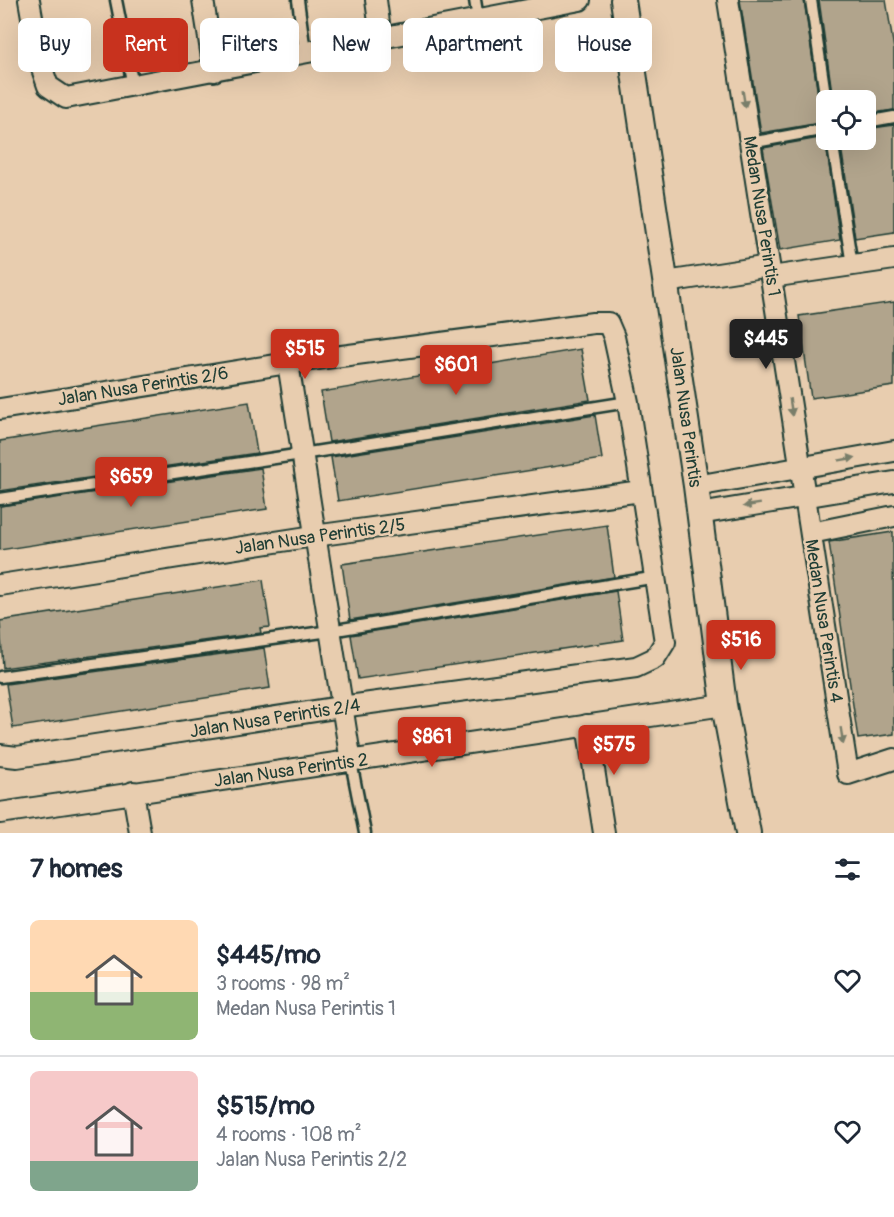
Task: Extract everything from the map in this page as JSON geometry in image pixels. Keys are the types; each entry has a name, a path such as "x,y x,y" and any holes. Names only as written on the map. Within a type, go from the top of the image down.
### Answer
{"street":[{"path":"29,0 40,63 48,86 66,98 204,72"},
{"path":"203,0 206,18"},
{"path":"376,0 378,18"},
{"name":"Jalan Nusa Perintis","path":"623,0 696,486 724,705 748,833"},
{"name":"Medan Nusa Perintis 1","path":"728,0 800,468"},
{"path":"391,35 476,9 568,1"},
{"path":"299,53 311,51"},
{"path":"666,282 852,266 894,259"},
{"name":"Jalan Nusa Perintis 2/6","path":"0,409 288,363 593,323 608,323 614,337 628,402"},
{"path":"288,363 351,762"},
{"path":"628,402 657,577"},
{"path":"696,486 894,451"},
{"name":"Medan Nusa Perintis 4","path":"800,468 848,774 894,759"},
{"path":"699,514 894,482"},
{"name":"Jalan Nusa Perintis 2/5","path":"0,585 314,536 642,491"},
{"path":"811,533 894,516"},
{"name":"Jalan Nusa Perintis 2/4","path":"0,755 17,757 341,707 636,667 655,658 665,642 657,577"},
{"name":"Jalan Nusa Perintis 2","path":"0,813 724,705"},
{"path":"587,725 604,833"},
{"path":"133,792 140,833"}],"lane":[{"path":"116,0 133,86"},
{"path":"298,0 305,52"},
{"path":"811,0 824,90"},
{"path":"876,120 894,117"},
{"path":"750,143 816,131"},
{"path":"834,150 852,266"},
{"path":"0,499 628,402"},
{"path":"0,677 330,631 657,577"},
{"path":"351,762 365,833"}],"building":[{"path":"740,0 804,0 817,90 816,124 761,133"},
{"path":"819,0 886,0 894,49 894,110 876,113 876,90 832,90"},
{"path":"894,125 894,232 855,238 842,150 876,150 876,128"},
{"path":"816,139 816,150 827,150 840,240 780,250 763,148"},
{"path":"894,302 894,386 811,398 799,316"},
{"path":"581,349 590,400 329,442 321,392"},
{"path":"249,402 257,453 0,491 0,441"},
{"path":"595,415 602,459 338,501 331,457"},
{"path":"261,468 267,509 0,550 0,506"},
{"path":"607,525 614,577 350,620 342,564"},
{"path":"893,532 894,734 858,739 829,542"},
{"path":"263,580 270,627 260,628 261,633 3,668 0,621"},
{"path":"616,591 623,640 358,679 351,635"},
{"path":"264,648 270,688 13,728 6,684"}]}
